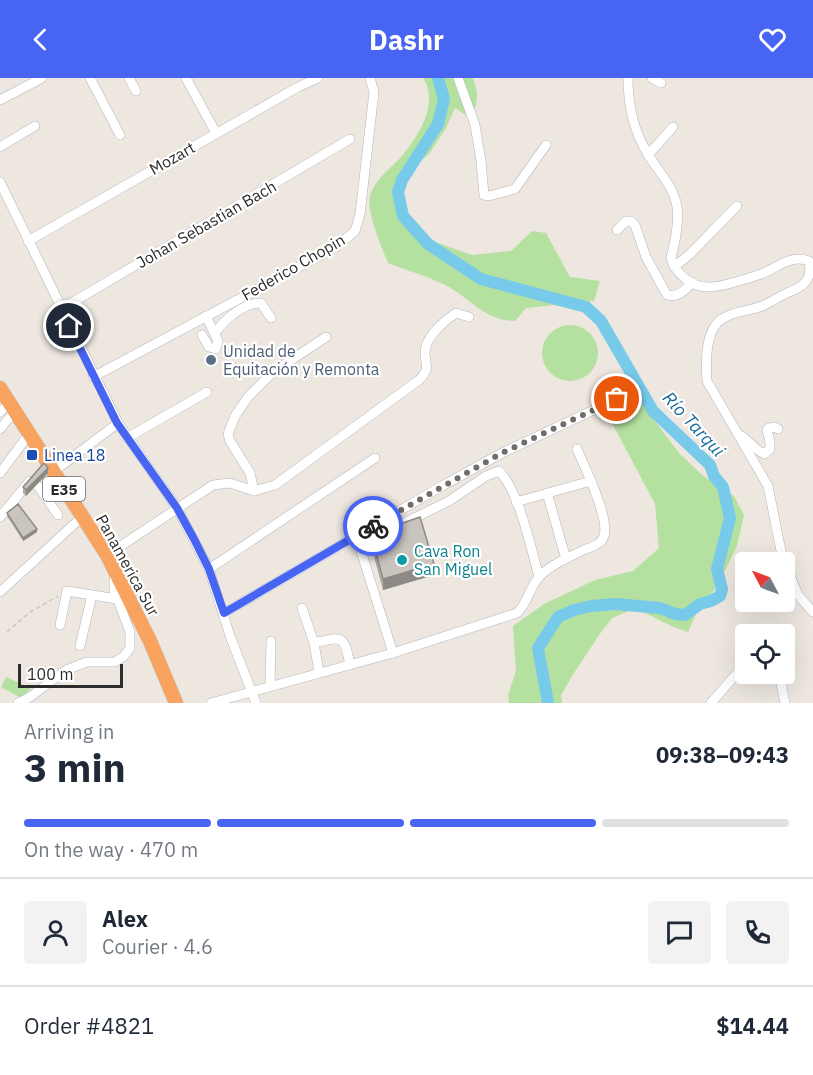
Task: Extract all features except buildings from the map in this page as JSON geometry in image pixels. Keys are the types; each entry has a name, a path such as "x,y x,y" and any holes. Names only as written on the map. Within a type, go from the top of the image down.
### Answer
{"highway":[{"name":"Panamerica Sur","path":"0,388 8,409 30,434 43,470 82,517 107,555 150,641 176,703"}],"street":[{"path":"0,100 42,78"},
{"path":"90,78 120,135"},
{"path":"129,78 136,91"},
{"path":"186,78 216,133"},
{"name":"Mozart","path":"28,241 216,133 318,78"},
{"name":"Federico Chopin","path":"93,377 336,247 355,231 360,214 374,92 370,78"},
{"path":"458,78 475,125 482,161 484,195 489,196 514,189 546,145"},
{"path":"628,78 628,98 640,139 648,155 669,183 677,207 675,242 671,258 674,267 686,280 709,287 761,274 790,260 800,258 809,261 812,269 811,276 800,289 762,306 725,317 715,326 708,344 706,367 707,381 768,486 782,556 798,595 813,612"},
{"path":"652,78 661,83"},
{"path":"0,147 35,126"},
{"path":"648,155 673,127"},
{"name":"Johan Sebastian Bach","path":"62,309 350,139"},
{"path":"0,183 117,423 177,508 209,569 230,636 256,702"},
{"path":"674,267 737,206"},
{"path":"617,230 626,221 631,221 635,225 646,257 667,295 679,294 692,282"},
{"path":"215,333 224,321 254,303 261,303 271,318"},
{"path":"107,555 213,485 230,483 254,490 275,485 419,380 426,373 427,364 424,353 427,342 456,313 469,317"},
{"path":"202,335 212,350 218,346 215,333 206,316"},
{"path":"254,490 250,473 228,434 235,416 248,397 273,372 326,338"},
{"path":"127,438 207,392"},
{"path":"224,613 441,486 502,453 617,399"},
{"path":"0,429 8,409"},
{"path":"0,517 43,470 117,423"},
{"path":"737,433 765,454 770,449 767,430 775,427 778,429"},
{"path":"0,472 30,434"},
{"path":"211,703 350,665 517,613 524,606 539,577 566,559 603,540 604,520 577,449"},
{"path":"209,569 375,458"},
{"path":"393,652 361,551 366,543 449,501 486,476 499,471 504,475 516,502 539,577"},
{"path":"516,502 591,482"},
{"path":"38,486 58,515"},
{"path":"547,493 566,559"},
{"path":"0,592 82,517"},
{"path":"18,703 30,697 66,670 87,662 115,662 124,656 130,648 130,632 113,583 118,575"},
{"path":"60,625 67,591 117,599"},
{"path":"80,646 92,595"},
{"path":"302,608 314,643 319,672"},
{"path":"314,643 341,639 346,644 350,665"},
{"path":"270,686 271,641"},
{"path":"711,703 735,676"},
{"path":"781,684 785,703"}],"path":[{"path":"7,632 30,612 67,591"}],"green space":[{"path":"423,78 473,78 477,92 476,107 466,115 455,108 446,128 429,154 401,177 394,202 403,222 423,241 438,243 472,255 511,251 532,231 546,233 570,277 600,281 594,301 526,308 515,321 505,320 488,314 442,283 388,263 372,220 370,196 379,179 408,149 425,119 429,98 428,88"},
{"path":"570,325 581,327 590,333 596,342 598,353 596,364 590,373 581,379 570,381 559,379 550,373 544,364 542,353 544,342 550,333 559,327"},
{"path":"636,396 679,453 702,475 734,496 744,515 737,546 718,585 697,612 688,632 634,609 612,618 561,695 562,703 509,703 508,695 516,671 513,626 544,604 595,580 633,571 659,548 655,504 612,423 620,405"},
{"path":"6,677 31,688 21,698 1,687"}],"waterway":[{"name":"Río Tarqui","path":"438,78 444,99 438,124 402,180 398,192 403,216 428,244 481,279 586,307 601,321 653,411 710,465 714,476 723,487 730,518 717,569 722,589 720,596 700,604 685,615 660,608 616,604 591,606 558,617 538,648 548,703"}],"way so far":[{"path":"373,526 502,453 617,399"}],"place":[{"name":"Unidad de Equitación y Remonta","path":"211,360"},
{"name":"Linea 18","path":"32,455"},
{"name":"Cava Ron San Miguel","path":"402,560"}],"route":[{"path":"69,326 117,423 177,508 194,539 209,569 224,613 373,526"}]}
